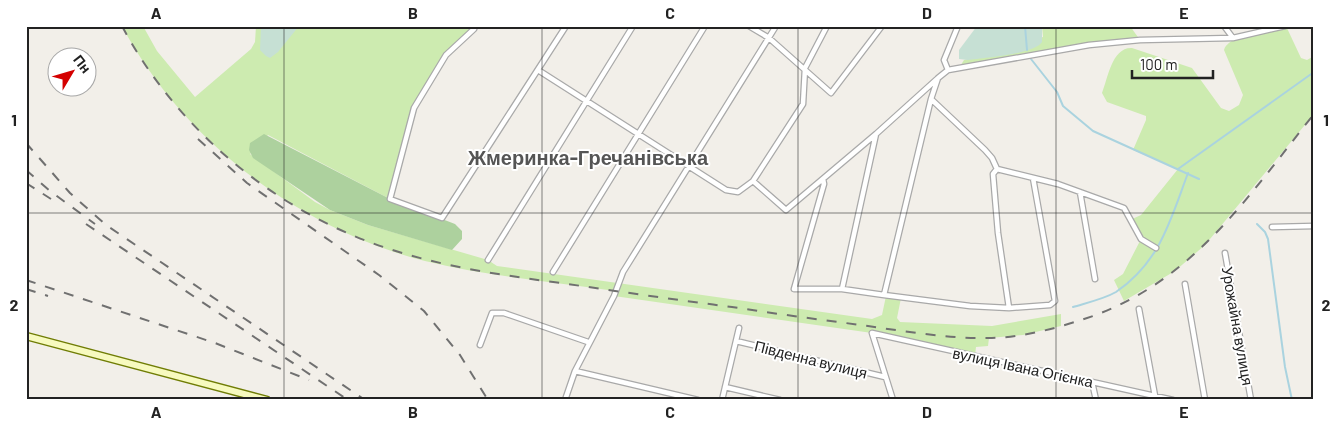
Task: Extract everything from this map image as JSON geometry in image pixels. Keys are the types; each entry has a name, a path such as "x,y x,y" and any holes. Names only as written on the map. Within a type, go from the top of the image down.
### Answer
{"street":[{"path":"474,29 446,55 414,108 390,199 442,218 566,26"},
{"path":"488,260 633,26"},
{"path":"552,272 705,26"},
{"path":"749,26 769,38 831,93 882,26"},
{"path":"565,400 575,371 588,342 614,296 622,272 776,26"},
{"path":"538,70 732,193 744,190 753,181 803,104 805,68 827,26"},
{"path":"948,70 944,60 958,26"},
{"path":"1224,26 1233,38"},
{"path":"753,181 786,210 948,70 1089,44 1140,40 1233,38 1285,26"},
{"path":"884,296 931,99 938,78"},
{"path":"931,99 985,150 992,158 997,169"},
{"path":"842,288 876,134"},
{"path":"997,169 1058,184 1124,208 1141,239 1156,248"},
{"path":"997,169 993,174 998,233 1009,308"},
{"path":"823,179 824,184 794,289 842,288 884,296 970,306 1009,308 1050,305 1055,301 1033,178"},
{"path":"1080,192 1095,280"},
{"path":"1272,227 1314,226"},
{"name":"Урожайна вулиця","path":"1225,253 1251,400"},
{"path":"1185,284 1205,400"},
{"path":"1139,309 1155,396"},
{"path":"480,345 492,313 504,313 588,342"},
{"path":"722,400 739,328"},
{"name":"вулиця Івана Огієнка","path":"885,377 872,334 1174,400"},
{"path":"26,336 267,400"},
{"name":"Південна вулиця","path":"736,341 885,377"},
{"path":"575,371 698,400"},
{"path":"885,377 893,400"},
{"path":"1092,382 1096,400"},
{"path":"725,387 780,400"}],"green space":[{"path":"122,26 143,26 157,51 195,97 251,49 255,42 256,26 478,26 453,47 414,108 390,199 268,135 250,154 315,202 368,225 488,260 497,266 872,319 882,315 886,296 901,298 897,318 900,322 992,326 1061,314 1061,326 1023,335 989,338 988,346 976,347 975,356 872,333 614,296 615,291 472,271 425,261 378,246 333,227 290,203 249,175 211,142 177,107 147,68"},
{"path":"261,26 299,26 278,52 270,58 260,50"},
{"path":"977,26 1042,26 1042,42 1030,50 996,57 959,59 959,50"},
{"path":"1042,26 1130,26 1140,40 1116,42 959,68 964,60 1043,37"},
{"path":"1286,26 1301,58 1307,60 1314,56 1314,114 1205,245 1175,271 1124,301 1114,280 1123,274 1141,239 1130,220 1141,215 1178,169 1133,150 1146,116 1107,102 1102,93 1115,58 1125,49 1132,48 1192,68 1221,108 1229,111 1239,105 1243,95 1224,50 1227,45 1241,36"},
{"path":"264,134 390,199 455,224 462,231 462,239 452,250 368,225 330,210 253,158 249,150 250,143"}],"waterway":[{"path":"1025,26 1027,50"},
{"path":"1031,59 1057,92 1063,106 1093,131 1199,179"},
{"path":"1178,169 1314,72"},
{"path":"1073,307 1101,299 1116,292 1143,268 1162,239 1188,173"},
{"path":"1257,224 1265,232 1268,239 1285,367 1292,400"}],"railway":[{"path":"122,26 140,57 184,115 237,165 296,207 328,224 386,248 445,264 506,275 946,336 992,338 1030,334 1093,316 1129,300 1161,280 1191,257 1217,232 1266,175 1314,114"},
{"path":"198,139 247,183 379,275 424,311 460,355 488,400"},
{"path":"26,143 70,193 106,225 365,400"},
{"path":"26,170 50,191 95,224"},
{"path":"26,183 51,199"},
{"path":"86,224 348,400"},
{"path":"26,280 215,343 309,380"},
{"path":"26,289 48,296"}],"district":[{"name":"Жмеринка-Гречанівська","path":"588,157"}]}
